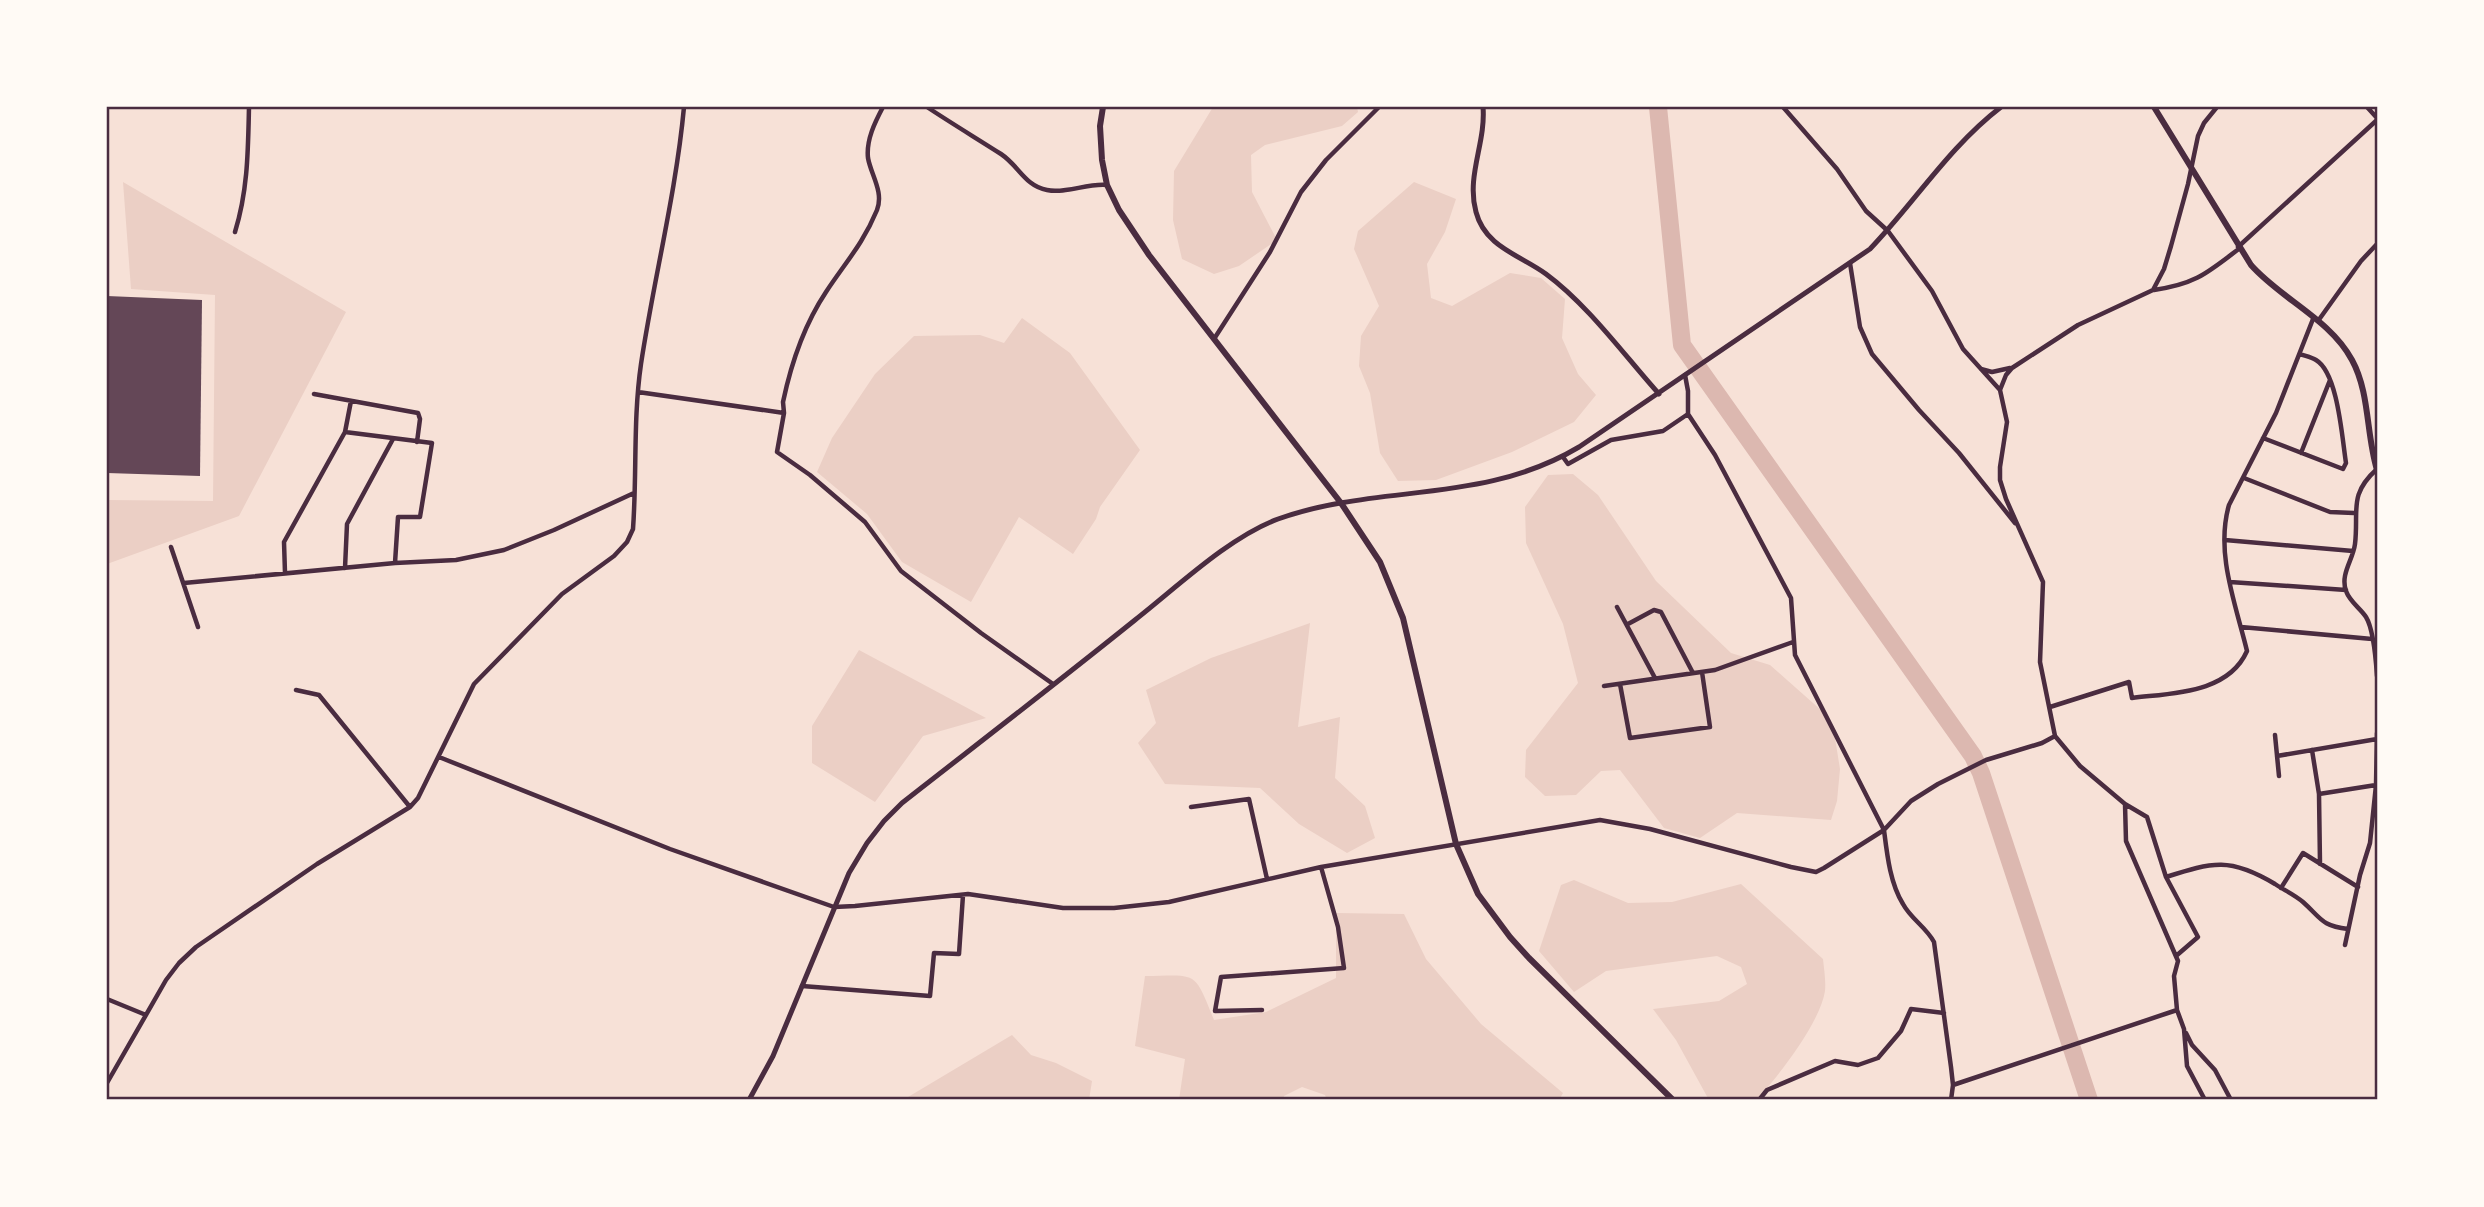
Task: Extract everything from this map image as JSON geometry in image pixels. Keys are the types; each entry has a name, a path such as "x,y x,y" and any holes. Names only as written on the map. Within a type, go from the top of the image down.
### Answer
{"main road":[{"path":"1104,107 1100,143 1107,185 1130,228 1341,503 1380,562 1403,618 1456,845 1478,894 1510,937 1673,1100"},
{"path":"2154,107 2239,248 2266,282 2316,320 2352,360 2362,389 2377,469"}],"street":[{"path":"235,232 244,203 248,167 248,107"},
{"path":"107,1083 166,980 179,963 196,947 317,864 410,807 418,798 474,684 562,594 614,556 627,542 633,529 638,392 684,107"},
{"path":"883,107 874,124 868,151 878,191 878,208 856,252 826,292 807,329 788,381 777,452 810,475 865,522 901,571 1053,684"},
{"path":"927,107 1002,155 1029,184 1048,191 1092,184 1107,185"},
{"path":"1214,340 1270,252 1301,192 1326,160 1379,107"},
{"path":"1483,107 1472,192 1481,225 1496,243 1546,274 1580,304 1659,394"},
{"path":"1783,107 1837,169 1867,211 1888,231 1932,291 1963,349 2000,390 2007,422 2000,480 2043,582 2040,663 2056,736 2080,766 2125,804 2147,817 2165,877 2198,937 2176,956"},
{"path":"749,1100 773,1056 834,906 861,853 884,821 902,803 1205,565 1259,528 1298,513 1341,503 1502,481 1563,457 1870,249 1888,231 1948,156 2001,107"},
{"path":"2153,290 2164,268 2198,136 2204,122 2217,107"},
{"path":"2000,390 2012,368 2078,325 2153,290 2187,284 2210,271 2239,248 2377,119 2367,107"},
{"path":"2050,707 2129,682 2132,698 2206,687 2234,669 2244,658 2247,651 2225,559 2226,515 2229,505 2263,438 2316,320 2377,244"},
{"path":"1850,263 1858,319 1872,354 1981,479 2018,526"},
{"path":"2263,438 2343,469 2346,463 2336,396 2330,380 2317,360 2300,354"},
{"path":"1980,369 1992,372 2012,368"},
{"path":"1687,374 1688,414 1715,455 1791,598 1793,642 1800,665 1884,830 1890,864 1902,904 1934,942 1953,1085 1951,1100"},
{"path":"2301,453 2330,380"},
{"path":"638,392 784,413"},
{"path":"314,394 418,413 420,419 417,442"},
{"path":"285,573 284,542 345,432 351,401"},
{"path":"1563,457 1568,464 1611,440 1663,431 1688,414"},
{"path":"345,432 432,443 420,517 398,517 395,563"},
{"path":"345,568 347,524 393,439"},
{"path":"2377,469 2364,481 2354,513 2353,551 2344,576 2346,590 2371,627 2377,676"},
{"path":"2244,478 2330,512 2354,513"},
{"path":"184,583 395,563 456,560 504,550 635,493"},
{"path":"2225,540 2353,551"},
{"path":"171,547 198,627"},
{"path":"2230,582 2346,590"},
{"path":"1618,607 1655,678"},
{"path":"1628,624 1654,610 1661,612 1693,673"},
{"path":"2241,627 2372,639"},
{"path":"1604,686 1702,672 1793,642"},
{"path":"1620,684 1630,738 1710,727 1702,672"},
{"path":"296,690 319,695 410,807"},
{"path":"2345,945 2370,843 2376,785 2377,733"},
{"path":"2275,735 2279,776"},
{"path":"439,757 658,845 834,906 963,895 998,897 1063,908 1114,908 1200,896 1321,867 1600,820 1650,829 1769,862 1816,872 1884,830 1911,801 1938,784 1986,760 2056,736"},
{"path":"2277,756 2377,739"},
{"path":"2312,750 2319,794 2320,863"},
{"path":"2319,794 2376,785"},
{"path":"1191,807 1250,799 1267,879"},
{"path":"2125,804 2126,841 2178,961 2174,975 2177,1010 2192,1045 2216,1070 2231,1100"},
{"path":"2281,888 2303,853 2358,887"},
{"path":"2165,877 2205,865 2225,864 2240,867 2262,876 2303,902 2317,918 2334,928 2348,929"},
{"path":"1262,1010 1215,1011 1221,977 1344,968 1338,927 1321,867"},
{"path":"802,986 930,996 934,953 959,954 963,895"},
{"path":"107,999 146,1015"},
{"path":"1759,1100 1767,1090 1835,1061 1858,1065 1878,1058 1901,1031 1911,1009 1944,1013"},
{"path":"1953,1085 2177,1010"},
{"path":"2185,1029 2187,1066 2205,1100"}],"shaded area":[{"path":"1213,107 1357,107 1358,112 1342,126 1265,145 1251,155 1252,192 1277,240 1239,266 1214,274 1182,259 1173,220 1174,171"},
{"path":"123,182 346,312 239,516 107,564 107,500 213,501 215,295 131,289"},
{"path":"1414,182 1456,199 1445,232 1427,264 1431,298 1452,306 1510,273 1541,278 1565,299 1562,338 1578,374 1596,395 1574,422 1512,452 1436,480 1398,481 1380,453 1370,393 1359,366 1361,336 1379,306 1354,249 1358,231"},
{"path":"1022,318 1070,353 1140,450 1100,507 1096,519 1073,554 1019,517 971,602 902,562 867,514 817,472 832,438 875,374 914,336 980,335 1004,343"},
{"path":"1573,474 1598,495 1656,581 1731,653 1770,665 1822,711 1835,738 1840,769 1837,801 1831,820 1737,813 1700,838 1664,828 1620,770 1601,771 1576,795 1545,796 1525,777 1526,750 1578,683 1563,624 1526,543 1525,507 1548,475"},
{"path":"1310,623 1298,727 1340,717 1335,778 1365,806 1375,838 1347,853 1299,824 1260,788 1165,784 1138,743 1156,723 1146,690 1211,658"},
{"path":"859,650 986,718 923,736 875,802 812,763 812,726"},
{"path":"1574,880 1628,903 1672,902 1741,884 1823,959 1825,991 1822,1004 1786,1064 1756,1100 1709,1100 1676,1040 1653,1009 1719,1001 1747,984 1741,967 1717,956 1606,971 1574,992 1539,951 1561,885"},
{"path":"1336,913 1404,914 1426,959 1481,1024 1563,1093 1559,1100 1327,1100 1325,1095 1302,1087 1284,1096 1283,1100 1179,1100 1185,1059 1135,1046 1145,976 1175,975 1192,979 1202,992 1214,1020 1266,1012 1336,978"},
{"path":"1012,1035 1031,1055 1056,1063 1092,1081 1089,1100 903,1100"}],"building":[{"path":"107,296 202,300 200,476 107,473"}],"waterway":[{"path":"1658,107 1682,345 1973,756 1981,773 2089,1100"}]}
